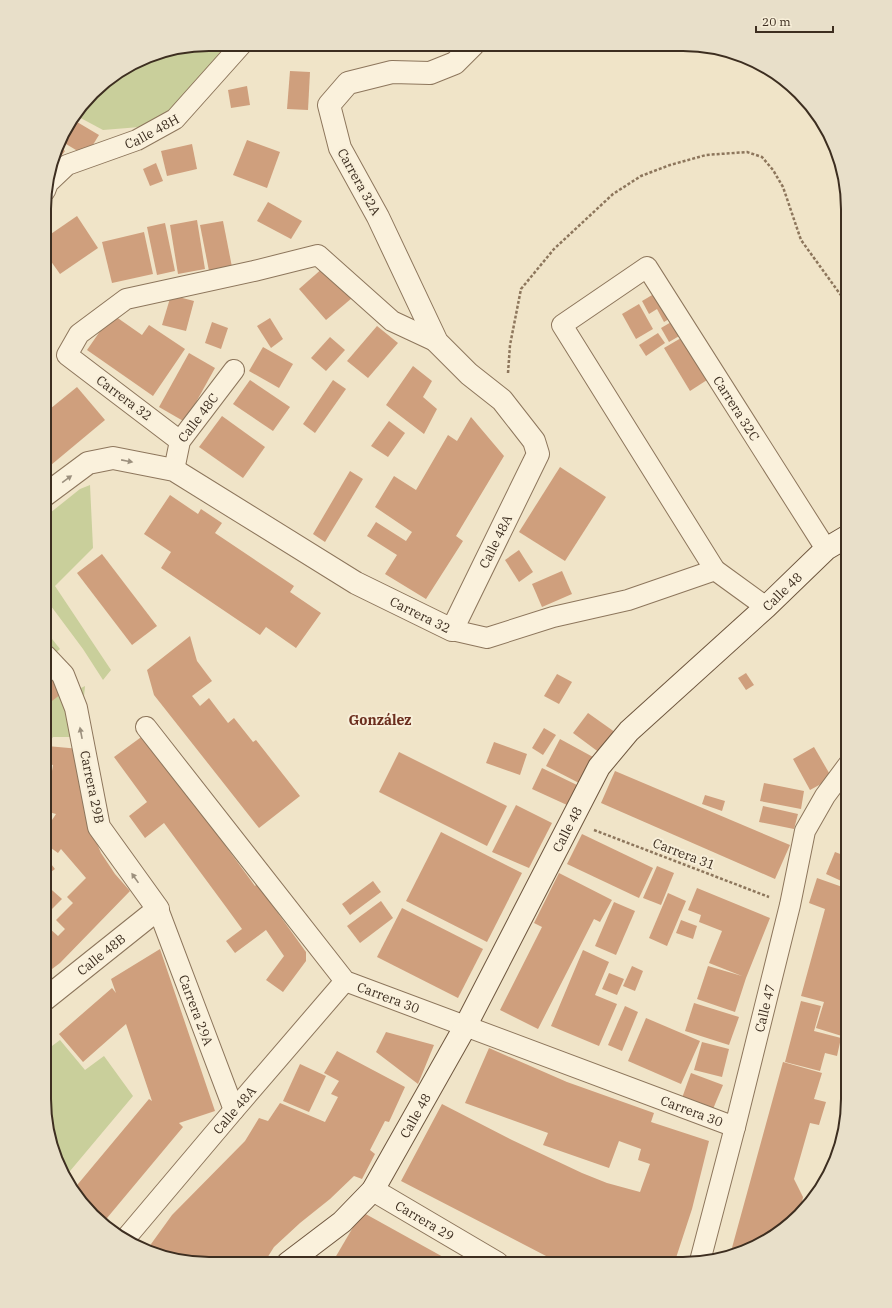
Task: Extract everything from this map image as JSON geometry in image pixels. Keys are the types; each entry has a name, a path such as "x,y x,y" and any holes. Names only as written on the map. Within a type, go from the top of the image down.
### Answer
{"street":[{"name":"Calle 48H","path":"54,176 67,165 137,140 175,119 236,51"},
{"name":"Carrera 32A","path":"467,51 455,63 430,73 392,72 348,83 328,105 340,148 378,217 437,342 469,374 502,400 534,441 538,454"},
{"name":"Carrera 32A","path":"67,355 79,334 126,299 254,271 318,255 392,321 437,342"},
{"name":"Carrera 32C","path":"715,570 562,325 647,267 826,549"},
{"name":"Carrera 32","path":"67,355 180,441"},
{"name":"Calle 48C","path":"174,470 180,441 234,370"},
{"name":"Calle 48A","path":"452,630 538,454"},
{"name":"Carrera 32","path":"51,491 88,463 113,458 174,470 356,583 452,630 486,638 553,616 628,600 715,570"},
{"name":"Calle 48","path":"296,1257 342,1222 373,1190 464,1027 599,767 629,731 766,608 826,549 841,540"},
{"path":"715,570 766,608"},
{"name":"Carrera 29B","path":"51,662 63,675 76,708 99,827 158,909"},
{"name":"Carrera 30","path":"146,727 345,981 464,1027 735,1127"},
{"name":"Calle 47","path":"701,1256 790,905 805,830 825,796 841,774"},
{"path":"825,796 841,786"},
{"name":"Calle 48B","path":"51,994 158,909"},
{"name":"Carrera 29A","path":"158,909 234,1110"},
{"name":"Calle 48A","path":"129,1235 345,981"},
{"name":"Carrera 29","path":"373,1190 485,1257"}],"path":[{"path":"502,400 508,374 510,345 521,289 554,249 614,194 640,176 670,164 706,155 746,152 762,157 773,170 783,186 801,240 841,295"},
{"name":"Carrera 31","path":"571,822 790,905"}],"green space":[{"path":"199,51 225,51 170,117 152,126 103,130 80,118 97,97 130,72 168,56"},
{"path":"90,485 93,548 55,586 111,670 103,680 83,649 51,606 51,512 80,489"},
{"path":"51,638 60,649 51,657"},
{"path":"51,676 65,696 85,686 82,718 77,737 53,737 51,740"},
{"path":"60,1040 85,1070 104,1056 133,1096 69,1172 59,1150 52,1120 51,1047"}],"building":[{"path":"290,71 310,72 308,110 287,109"},
{"path":"247,86 250,105 231,108 228,90"},
{"path":"77,122 99,135 86,156 65,144"},
{"path":"247,140 280,152 267,188 233,175"},
{"path":"192,144 197,169 167,176 161,151"},
{"path":"63,149 65,151 59,159"},
{"path":"156,163 163,181 150,186 143,169"},
{"path":"268,202 302,221 291,239 257,221"},
{"path":"77,216 98,248 60,274 51,261 51,234"},
{"path":"197,220 205,269 178,274 170,225"},
{"path":"223,221 232,267 209,271 200,225"},
{"path":"165,223 175,271 157,275 147,227"},
{"path":"144,232 153,274 112,283 102,242"},
{"path":"324,267 352,298 326,320 299,289"},
{"path":"659,291 674,316 664,322 657,309 649,314 642,301"},
{"path":"171,295 194,301 186,331 162,325"},
{"path":"639,304 653,329 636,339 622,314"},
{"path":"112,314 142,335 149,325 185,349 153,396 87,350"},
{"path":"270,318 283,339 271,348 257,326"},
{"path":"678,318 686,332 669,342 661,328"},
{"path":"212,322 228,328 221,349 205,343"},
{"path":"377,326 398,343 368,378 347,361"},
{"path":"658,333 665,343 646,356 639,345"},
{"path":"330,337 345,350 326,371 311,358"},
{"path":"681,338 707,380 690,391 664,348"},
{"path":"263,347 293,364 279,388 249,371"},
{"path":"189,353 215,368 185,422 159,407"},
{"path":"413,366 432,381 423,397 437,409 424,434 386,405"},
{"path":"250,380 290,407 273,431 233,404"},
{"path":"333,380 346,389 315,433 303,424"},
{"path":"77,387 105,420 51,465 51,408"},
{"path":"222,416 265,447 243,478 199,447"},
{"path":"471,417 504,456 456,536 463,541 426,599 385,574 397,555 367,536 376,522 406,541 412,532 375,507 394,476 416,490 448,435 457,441"},
{"path":"389,421 405,433 388,457 371,446"},
{"path":"560,467 606,497 565,561 519,532"},
{"path":"350,471 363,479 325,542 313,534"},
{"path":"170,495 198,514 201,509 222,523 215,533 294,586 290,592 321,613 296,648 266,627 260,635 161,568 171,552 144,534"},
{"path":"519,550 533,572 519,582 505,560"},
{"path":"102,554 157,626 132,645 77,573"},
{"path":"562,571 572,594 542,607 532,584"},
{"path":"190,636 197,661 212,681 192,696 200,706 209,698 228,723 234,718 253,742 256,740 300,796 259,828 154,695 147,670"},
{"path":"746,673 754,685 746,690 738,678"},
{"path":"51,674 65,691 51,702"},
{"path":"557,674 572,682 559,704 544,696"},
{"path":"588,713 619,735 604,756 573,733"},
{"path":"544,728 556,735 543,755 532,748"},
{"path":"144,735 255,886 257,884 306,952 306,961 283,992 266,980 284,956 266,930 235,953 226,941 242,929 164,823 145,838 129,816 147,802 114,757"},
{"path":"560,739 593,757 579,783 546,766"},
{"path":"494,742 527,754 520,775 486,763"},
{"path":"51,746 80,749 91,830 101,853 115,874 130,891 60,963 51,970 51,930 58,936 65,929 56,920 73,903 67,897 86,878 61,849 58,853 51,848 51,822 56,814 51,813 51,777 53,765 51,764"},
{"path":"814,747 832,778 810,790 793,759"},
{"path":"399,752 507,806 487,846 379,792"},
{"path":"542,768 577,785 567,805 532,789"},
{"path":"615,771 790,845 775,879 601,803"},
{"path":"764,783 804,791 801,809 760,801"},
{"path":"705,795 725,801 722,811 702,804"},
{"path":"516,805 552,823 529,868 492,852"},
{"path":"763,806 798,814 794,829 759,822"},
{"path":"441,832 522,873 487,942 406,901"},
{"path":"582,834 653,868 639,898 567,864"},
{"path":"835,852 841,854 841,881 826,874"},
{"path":"51,864 55,869 51,872"},
{"path":"657,866 674,873 661,905 643,898"},
{"path":"559,873 612,900 600,922 594,919 538,1029 500,1010 542,927 534,923"},
{"path":"817,878 841,887 841,1036 816,1028 824,1002 801,996 825,909 809,903"},
{"path":"373,881 381,892 350,915 342,904"},
{"path":"697,888 770,918 746,978 735,1012 697,999 708,966 742,976 709,963 722,931 699,922 701,915 688,910"},
{"path":"51,889 62,899 51,910"},
{"path":"668,893 686,901 667,946 649,938"},
{"path":"381,901 393,918 360,943 347,926"},
{"path":"614,902 635,911 616,955 595,946"},
{"path":"402,908 483,949 458,998 377,957"},
{"path":"681,920 697,926 693,939 676,933"},
{"path":"160,949 215,1111 179,1123 183,1127 106,1219 90,1203 77,1185 149,1099 152,1101 126,1024 83,1062 59,1034 112,988 116,993 111,979"},
{"path":"583,950 609,962 595,995 617,1004 599,1046 551,1026"},
{"path":"632,966 643,971 635,991 623,986"},
{"path":"609,973 624,979 617,995 602,989"},
{"path":"801,1001 821,1006 814,1031 841,1038 837,1056 825,1053 820,1071 785,1062"},
{"path":"694,1003 739,1017 729,1045 685,1031"},
{"path":"625,1006 638,1012 622,1051 608,1045"},
{"path":"646,1018 700,1041 681,1084 628,1061"},
{"path":"386,1032 434,1045 418,1084 376,1052"},
{"path":"702,1042 729,1049 722,1077 694,1070"},
{"path":"489,1048 567,1082 654,1113 651,1122 709,1141 692,1209 676,1257 548,1257 401,1181 442,1104 512,1140 582,1173 607,1183 640,1192 650,1164 638,1160 641,1149 619,1141 609,1168 543,1145 548,1133 465,1103"},
{"path":"337,1051 405,1087 389,1122 385,1121 370,1150 375,1154 362,1179 354,1176 330,1199 300,1223 274,1247 268,1257 188,1256 168,1252 150,1245 172,1215 245,1141 259,1118 268,1121 280,1103 325,1122 338,1097 331,1094 339,1081 324,1073"},
{"path":"783,1062 822,1073 814,1099 826,1102 819,1125 810,1123 794,1179 803,1197 802,1203 787,1218 762,1236 731,1250"},
{"path":"300,1064 326,1076 309,1112 283,1101"},
{"path":"691,1073 723,1085 713,1109 682,1098"},
{"path":"362,1212 443,1257 336,1257"}],"district":[{"name":"González","path":"380,720"}]}
